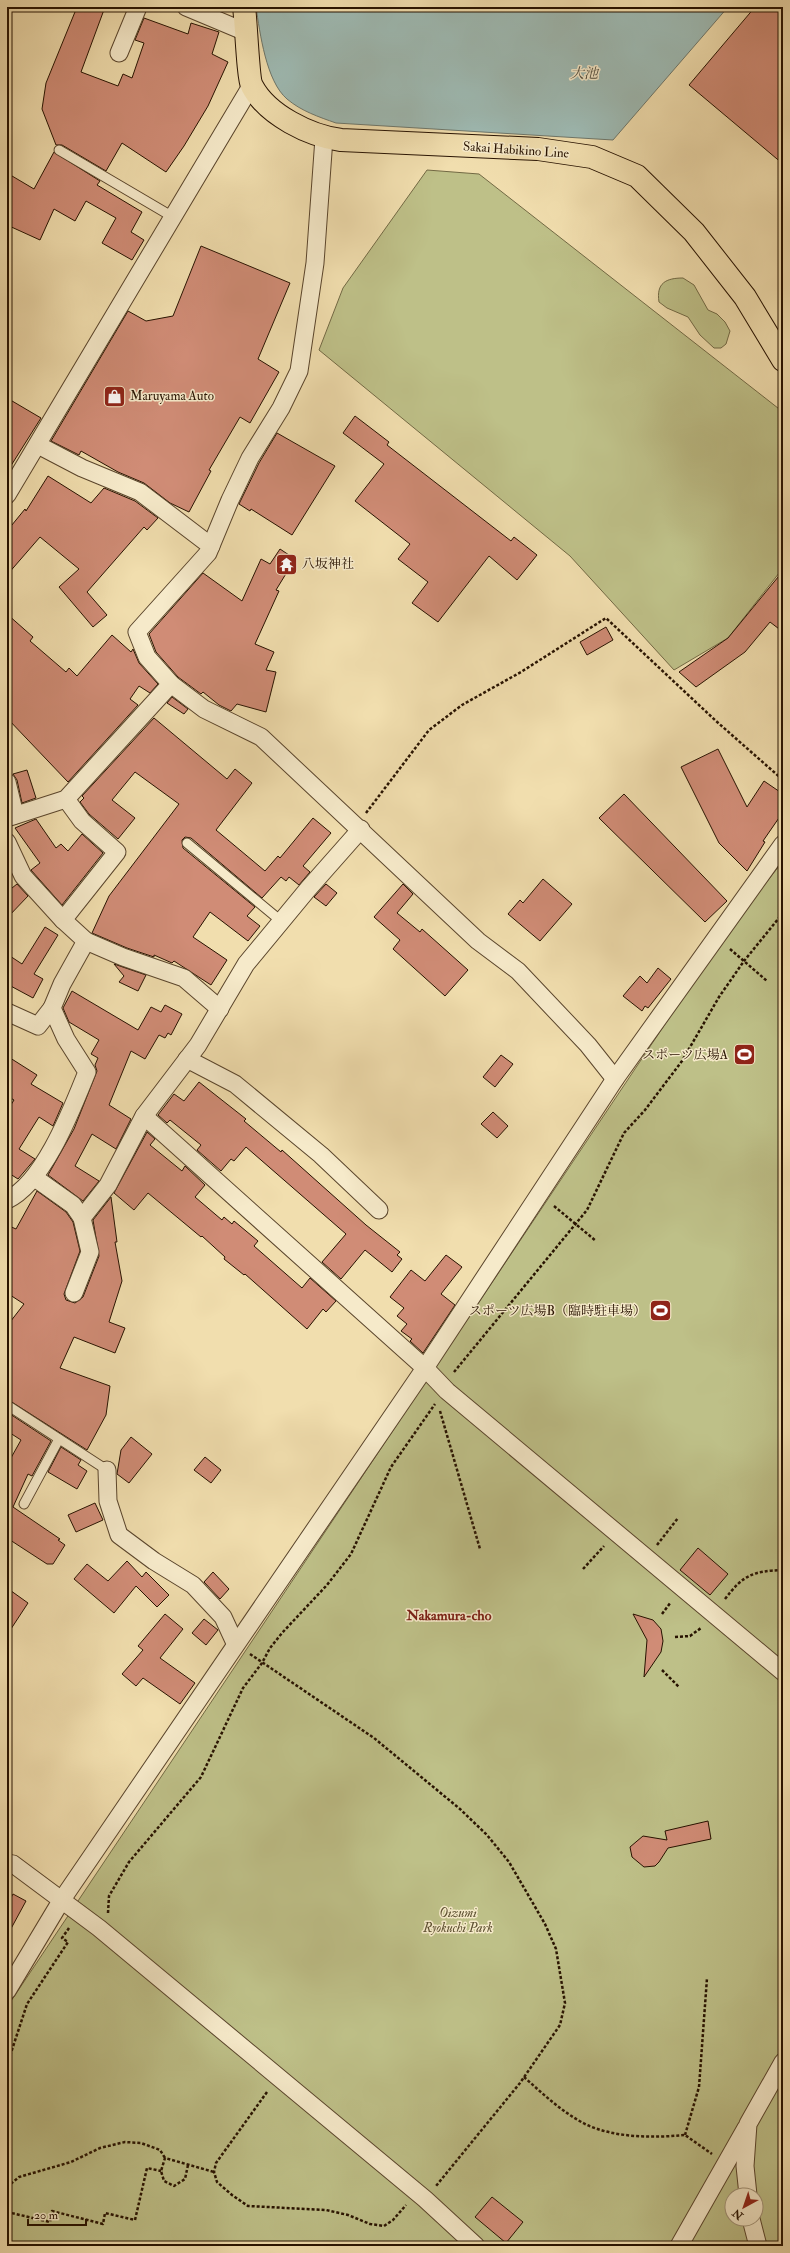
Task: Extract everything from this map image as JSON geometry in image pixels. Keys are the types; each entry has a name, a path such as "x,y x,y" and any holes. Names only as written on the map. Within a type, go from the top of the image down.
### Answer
{"main road":[{"path":"244,7 248,32 251,86"},
{"name":"Sakai Habikino Line","path":"251,86 271,108 298,127 324,138 538,149 592,157 637,176 694,232 745,297 783,360"}],"street":[{"path":"120,54 138,7"},
{"path":"186,7 248,32"},
{"path":"7,495 251,86"},
{"path":"324,138 315,263 299,371 281,408 250,458 208,553 137,632 147,657 171,684 204,709 261,737 359,827 405,874 478,941 518,971 588,1045 615,1079"},
{"path":"38,444 82,468 140,492 211,546"},
{"path":"7,782 11,817 66,799 171,684"},
{"path":"63,920 117,852 82,822 66,799"},
{"path":"82,1218 108,1185 144,1116 187,1059 220,1009 246,964 359,827"},
{"path":"7,842 23,876 63,920 86,941 123,958 184,978 220,1009"},
{"path":"7,1991 61,1901 235,1643 426,1368 615,1079 783,844"},
{"path":"7,1012 38,1026 52,1008 62,984 86,941"},
{"path":"11,1194 35,1178 72,1110 87,1072 66,1039 52,1008"},
{"path":"187,1059 235,1084 286,1133 320,1155 371,1208"},
{"path":"144,1116 426,1368 443,1386 783,1672"},
{"path":"35,1178 74,1205 82,1218 90,1252 74,1293"},
{"path":"107,1470 108,1502 119,1535 154,1561 193,1585 223,1617 235,1643"},
{"path":"7,1863 12,1864 99,1928 421,2195 476,2246"},
{"path":"679,2246 783,2062"},
{"path":"747,2187 745,2166 748,2124"},
{"path":"753,2227 758,2246"}],"lane":[{"path":"59,150 173,217"},
{"path":"187,843 281,921"},
{"path":"7,1405 107,1470"},
{"path":"24,1504 59,1439"}],"path":[{"path":"359,827 429,730 462,705 521,672 606,618 716,721 783,780"},
{"path":"443,1386 577,1224 596,1196 624,1134 648,1106 682,1061 719,997 744,961 783,913"},
{"path":"716,938 767,981"},
{"path":"539,1195 577,1224 596,1241"},
{"path":"99,1928 107,1919 109,1896 129,1862 201,1777 243,1688 262,1663 282,1632 327,1584 351,1554 391,1467 438,1401 480,1549"},
{"path":"646,1557 678,1518"},
{"path":"583,1570 617,1532"},
{"path":"235,1643 380,1743 460,1809 487,1835 509,1862 545,1924 556,1949 566,2003 560,2025 524,2077 421,2195 384,2226 370,2224 348,2215 326,2210 248,2206 217,2182 214,2172 216,2164 278,2077"},
{"path":"662,1670 679,1687"},
{"path":"7,2065 27,2004 68,1942"},
{"path":"685,2135 699,2087 707,1978"},
{"path":"524,2077 552,2102 585,2124 617,2134 668,2137 685,2135 725,2164"},
{"path":"7,2187 19,2177 71,2162 100,2148 125,2142 141,2143 160,2150 165,2158 214,2172"},
{"path":"165,2158 161,2171 164,2181 174,2186 186,2179 188,2165"},
{"path":"7,2212 50,2222 52,2211 103,2224 105,2213 135,2220 147,2168 161,2171"}],"green space":[{"path":"427,170 479,174 783,412 783,568 728,638 674,670 570,556 319,350 343,288"},
{"path":"683,278 694,285 708,310 717,314 725,322 730,331 726,344 721,348 714,348 700,335 688,317 667,308 659,302 659,290 664,283 672,279"},
{"name":"Oizumi Ryokuchi Park","path":"783,861 783,2246 7,2246 7,2007 722,939"}],"water":[{"name":"大池","path":"256,7 728,7 613,140 336,123 298,107 287,99 280,91 274,81 265,56"}],"building":[{"path":"77,7 105,7 81,72 118,86 123,74 132,78 144,43 135,40 144,18 188,34 191,23 219,32 212,54 228,62 208,106 184,146 166,172 122,143 106,171 62,145 56,145 42,109 46,83"},
{"path":"755,7 783,7 783,164 689,85"},
{"path":"54,152 100,181 97,185 142,212 131,232 144,240 132,260 102,243 116,218 86,201 75,221 54,209 40,240 7,225 7,173 34,189"},
{"path":"201,246 290,283 258,359 279,372 250,423 240,417 209,470 211,471 189,512 170,503 144,483 118,472 81,451 79,455 51,441 128,311 146,321 173,316"},
{"path":"7,398 41,418 7,472"},
{"path":"355,416 389,442 387,445 511,541 514,537 537,555 517,580 489,556 438,622 412,603 428,582 398,559 410,544 355,501 384,464 343,433"},
{"path":"277,433 335,466 292,535 251,509 250,511 239,504 259,463"},
{"path":"48,476 91,503 104,488 135,501 158,518 147,530 144,527 87,592 107,615 93,627 59,587 79,569 40,537 7,575 7,531 25,509 26,511"},
{"path":"280,549 295,559 276,590 279,591 255,644 274,652 266,670 276,672 266,712 237,704 231,711 219,705 203,692 201,694 178,677 156,652 149,634 203,573 242,601 261,559 270,564"},
{"path":"783,571 783,632 770,622 745,652 696,687 679,672 728,638"},
{"path":"7,614 33,637 30,641 66,672 69,668 77,676 112,635 131,652 133,649 139,663 158,684 150,693 139,686 130,699 138,705 68,782 7,718"},
{"path":"606,627 613,640 587,655 580,642"},
{"path":"172,697 188,709 184,714 167,703"},
{"path":"154,718 227,779 235,769 252,783 216,830 265,871 278,856 280,858 313,818 331,833 303,866 310,872 299,885 289,877 286,881 281,877 262,898 191,838 185,837 182,840 183,848 255,907 247,916 260,926 248,941 210,912 193,937 227,960 211,985 174,961 172,963 154,955 154,957 127,948 92,933 109,896 179,804 135,772 112,800 135,818 118,839 89,814 80,802 84,798 82,796"},
{"path":"718,749 747,807 764,781 783,794 783,812 763,841 765,842 747,871 719,843 681,767"},
{"path":"27,770 36,798 22,803 17,780 13,774"},
{"path":"624,794 727,901 705,922 599,818"},
{"path":"36,819 56,848 61,844 68,851 82,834 103,853 62,905 31,870 40,863 15,828"},
{"path":"543,879 572,904 540,941 508,914 520,900 523,903"},
{"path":"17,884 28,896 7,918 7,892"},
{"path":"326,884 337,893 326,906 314,897"},
{"path":"403,884 413,894 397,913 420,932 422,929 468,970 445,996 393,949 400,940 374,917"},
{"path":"45,927 58,935 34,974 43,979 33,998 7,984 7,954 22,964"},
{"path":"114,964 146,975 138,991 119,982 124,976"},
{"path":"658,968 671,979 648,1008 645,1006 642,1011 623,996 640,976 647,983"},
{"path":"72,991 138,1030 151,1007 161,1012 165,1005 182,1014 171,1035 168,1033 165,1038 159,1035 145,1059 131,1051 109,1105 131,1119 116,1149 92,1134 75,1166 99,1181 83,1201 48,1175 74,1129 97,1071 95,1065 98,1058 91,1054 99,1040 69,1022 63,1008"},
{"path":"501,1055 513,1064 495,1087 483,1077"},
{"path":"7,1056 37,1075 31,1084 63,1103 53,1126 39,1117 19,1149 35,1159 18,1179 7,1172 7,1111 14,1100 7,1096"},
{"path":"199,1082 246,1119 244,1121 281,1152 282,1150 366,1225 400,1252 397,1255 402,1259 392,1272 365,1250 341,1279 322,1262 346,1234 246,1147 234,1161 231,1159 221,1171 197,1150 201,1145 170,1120 167,1123 158,1115 174,1094 184,1101"},
{"path":"493,1112 508,1126 497,1138 481,1124"},
{"path":"147,1132 155,1139 150,1145 182,1171 185,1166 205,1185 195,1197 222,1220 224,1217 232,1224 234,1221 258,1241 254,1246 302,1288 310,1278 336,1301 326,1312 323,1309 307,1329 245,1274 244,1275 224,1259 225,1257 202,1236 201,1237 148,1193 134,1210 114,1193"},
{"path":"37,1191 66,1212 73,1222 80,1251 64,1294 66,1300 75,1303 83,1297 99,1256 93,1220 111,1197 117,1242 115,1242 122,1281 109,1322 125,1328 115,1353 74,1337 60,1368 110,1386 106,1415 87,1450 7,1399 7,1326 24,1304 7,1293 7,1225 16,1229"},
{"path":"446,1255 462,1267 441,1294 455,1305 423,1353 410,1341 412,1339 401,1331 407,1324 397,1316 404,1308 390,1297 411,1270 425,1281"},
{"path":"7,1412 51,1441 32,1476 28,1474 13,1507 60,1539 58,1540 65,1545 53,1564 47,1564 7,1538 7,1465 21,1440 7,1431"},
{"path":"131,1437 152,1454 129,1483 117,1474 121,1450"},
{"path":"61,1447 81,1460 78,1465 87,1471 77,1489 48,1472"},
{"path":"205,1457 221,1470 211,1483 194,1470"},
{"path":"95,1503 103,1520 76,1532 68,1515"},
{"path":"698,1548 728,1574 710,1595 680,1570"},
{"path":"127,1561 142,1577 146,1572 169,1595 157,1607 136,1586 114,1613 74,1579 87,1564 108,1581"},
{"path":"213,1572 229,1589 220,1599 204,1582"},
{"path":"7,1588 28,1603 7,1635"},
{"path":"165,1614 183,1629 160,1658 195,1683 180,1704 143,1678 136,1686 122,1674 143,1650 138,1646"},
{"path":"633,1614 653,1620 661,1629 663,1641 661,1652 644,1677 647,1640"},
{"path":"204,1619 218,1630 206,1645 192,1633"},
{"path":"708,1821 711,1839 668,1848 655,1866 644,1867 632,1857 630,1847 643,1836 667,1840 665,1831"},
{"path":"13,1894 26,1901 7,1936 7,1905"},
{"path":"492,2197 523,2222 506,2243 475,2217"}],"place":[{"name":"Maruyama Auto","path":"115,396"},
{"name":"八坂神社","path":"287,564"},
{"name":"スポーツ広場A","path":"744,1055"},
{"name":"スポーツ広場B（臨時駐車場）","path":"661,1311"}],"district":[{"name":"Nakamura-cho","path":"449,1615"}]}
